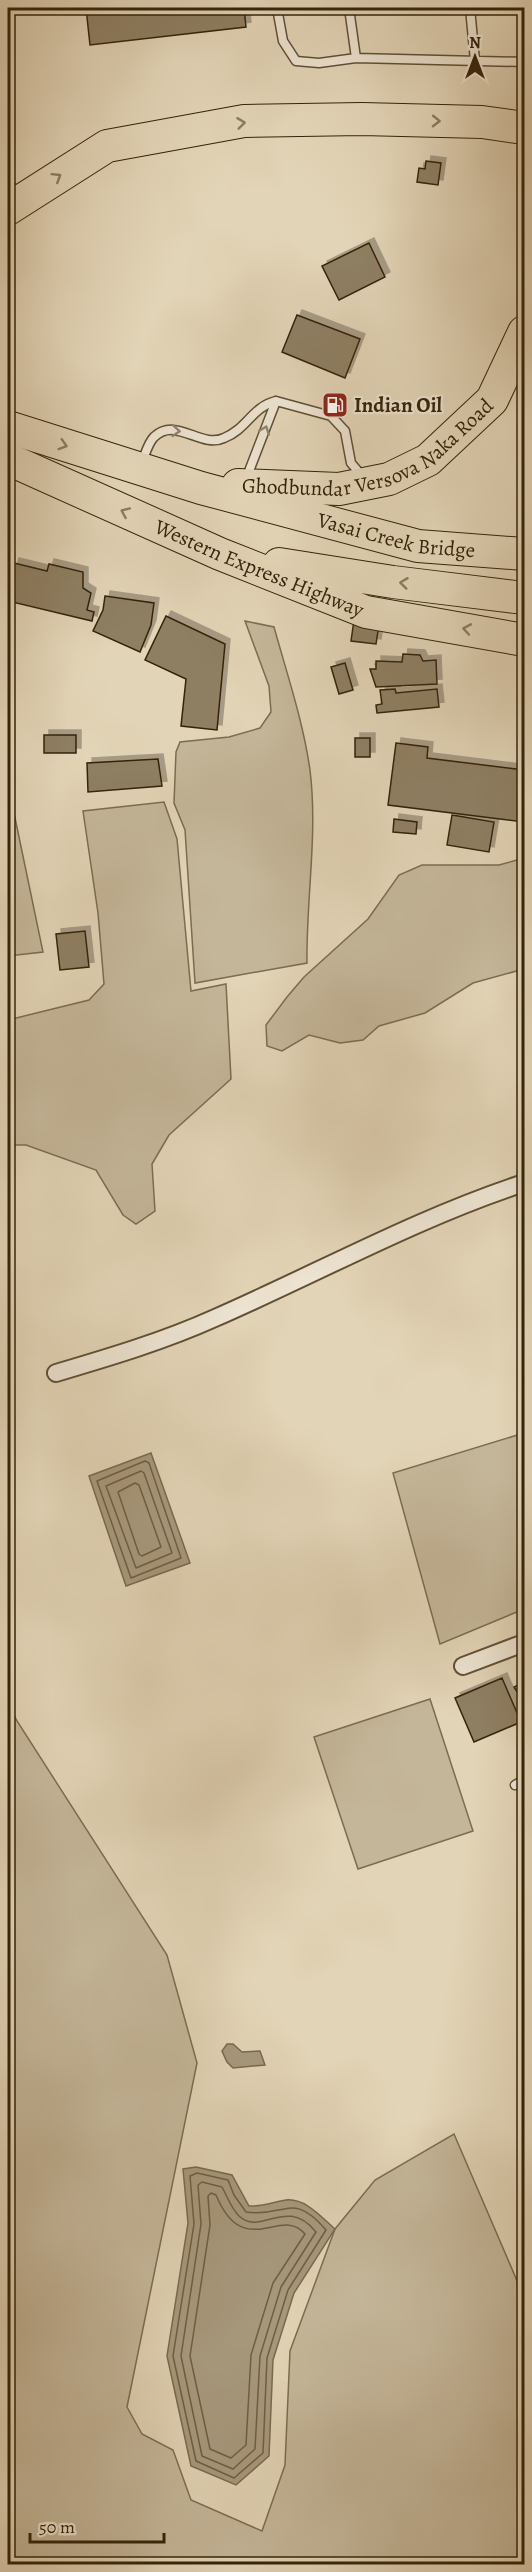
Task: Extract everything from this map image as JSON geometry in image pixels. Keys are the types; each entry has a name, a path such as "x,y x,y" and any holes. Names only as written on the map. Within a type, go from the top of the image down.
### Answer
{"highway":[{"path":"13,197 107,146 244,121 362,119 482,122 525,128"},
{"name":"Ghodbundar Versova Naka Road","path":"201,488 244,485 339,489 389,479 428,460 492,400 525,332"},
{"path":"8,427 201,488"},
{"name":"Western Express Highway","path":"8,459 220,554 366,612 525,640"},
{"name":"Vasai Creek Bridge","path":"201,488 418,546 525,554"},
{"path":"220,554 393,582 525,598"}],"street":[{"path":"56,1373 134,1350 215,1318 477,1198 525,1183"},
{"path":"463,1666 525,1643"}],"lane":[{"path":"278,8 283,41 296,61 319,63 356,58 525,62"},
{"path":"349,8 356,58"},
{"path":"470,8 475,61"},
{"path":"244,485 276,401"},
{"path":"139,468 153,438 164,430 181,430 209,440 222,440 236,432 262,404 276,401 331,416 345,431 351,463 369,483"},
{"path":"515,1785 525,1780"}],"shaded area":[{"path":"245,621 274,627 307,752 313,818 307,963 195,983 185,830 174,803 176,752 180,742 229,737 260,728 271,712 269,686"},
{"path":"164,802 177,839 191,991 226,984 231,1079 169,1135 152,1164 155,1211 136,1224 123,1215 96,1170 26,1145 8,1145 8,1020 89,1000 104,984 98,913 83,811"},
{"path":"14,813 43,952 8,956 8,814"},
{"path":"524,858 524,969 473,983 425,1013 379,1026 363,1040 340,1043 309,1035 282,1051 267,1046 266,1025 287,997 304,977 368,919 399,875 422,865 499,865"},
{"path":"524,1433 524,1609 440,1644 393,1473"},
{"path":"430,1699 473,1831 358,1869 314,1737"},
{"path":"8,1702 17,1721 167,1955 197,2063 127,2407 142,2434 173,2450 191,2500 262,2531 285,2465 290,2351 335,2229 375,2180 454,2134 524,2297 524,2564 8,2564"}],"water":[{"path":"151,1453 190,1563 126,1586 89,1476"},
{"path":"227,2044 233,2044 242,2052 260,2051 265,2065 233,2068 222,2051"},
{"path":"196,2167 232,2175 249,2206 293,2200 307,2205 335,2229 294,2293 273,2360 269,2456 236,2485 191,2466 167,2356 188,2223 183,2169"}],"building":[{"path":"86,8 244,8 246,27 90,45"},
{"path":"426,161 441,163 438,185 417,182 419,168 425,169"},
{"path":"369,243 385,277 339,300 322,266"},
{"path":"297,315 360,339 345,378 282,352"},
{"path":"14,563 47,571 49,564 83,572 83,588 91,593 87,610 94,612 92,621 8,601 8,587"},
{"path":"105,596 154,603 151,625 140,652 93,631 103,610"},
{"path":"166,616 225,644 217,730 181,726 186,679 145,660"},
{"path":"354,620 379,624 376,644 351,641"},
{"path":"403,654 420,655 423,661 436,660 437,684 376,687 370,669 376,669 376,661 402,662"},
{"path":"345,663 353,690 339,694 331,667"},
{"path":"395,689 396,693 437,689 439,707 377,713 376,705 382,704 380,690"},
{"path":"44,735 76,735 76,753 44,753"},
{"path":"355,738 370,738 370,757 355,757"},
{"path":"396,743 428,747 427,758 524,770 524,822 388,805"},
{"path":"158,759 162,786 88,792 87,763"},
{"path":"452,815 494,822 489,852 447,845"},
{"path":"394,819 417,822 416,834 393,832"},
{"path":"85,931 89,967 60,970 56,934"},
{"path":"502,1678 521,1722 474,1742 455,1698"},
{"path":"524,1682 524,1694 520,1697 514,1687"}],"place":[{"name":"Indian Oil","path":"335,405"}]}
